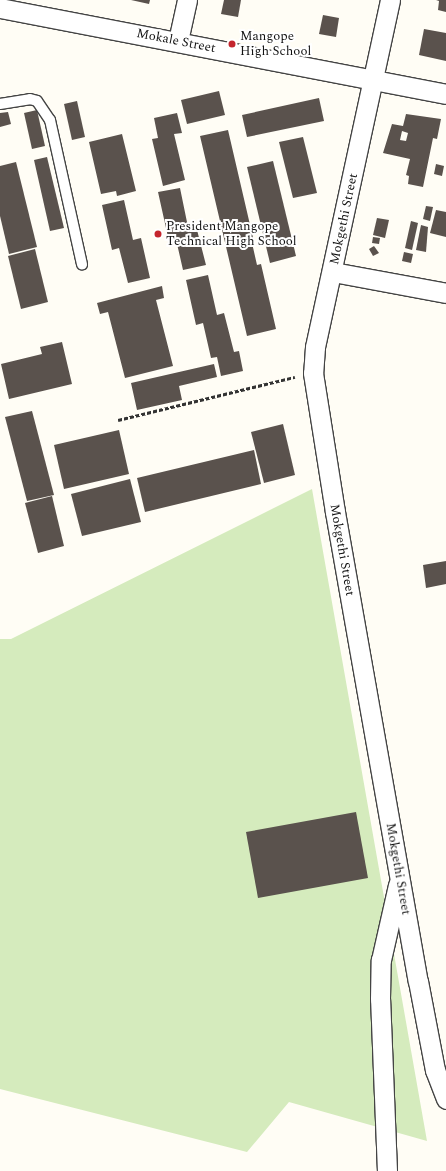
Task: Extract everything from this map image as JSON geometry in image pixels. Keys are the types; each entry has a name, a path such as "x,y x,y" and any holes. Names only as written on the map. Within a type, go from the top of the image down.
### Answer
{"street":[{"path":"178,41 187,0"},
{"name":"Mokgethi Street","path":"390,0 316,347 313,373 324,452 399,878 436,1070 446,1099"},
{"name":"Mokale Street","path":"0,8 178,41 446,94"},
{"path":"333,272 446,294"},
{"path":"387,1171 380,999 382,960 399,878"}],"lane":[{"path":"0,104 30,99 37,101 50,120 82,264"}],"path":[{"path":"118,420 313,373"}],"green space":[{"path":"312,489 427,1141 289,1102 247,1152 0,1089 0,639 11,639"}],"building":[{"path":"131,0 150,0 149,4"},
{"path":"224,0 241,0 238,17 221,14"},
{"path":"436,0 446,0 446,12 438,10 439,1"},
{"path":"323,15 339,18 336,37 319,34"},
{"path":"424,29 446,33 446,61 419,55"},
{"path":"219,91 225,115 187,124 181,100"},
{"path":"319,98 324,121 247,137 242,115"},
{"path":"77,101 85,137 72,140 64,104"},
{"path":"37,110 45,146 32,149 24,113"},
{"path":"8,112 11,124 0,127 0,113"},
{"path":"177,113 182,133 174,134 185,180 163,186 152,139 158,138 154,118"},
{"path":"406,114 441,119 437,139 433,138 423,187 408,184 409,176 406,175 410,159 383,153 392,124 403,126","holes":["402,131 408,133 406,141 400,140"]},
{"path":"228,130 254,242 252,243 257,265 261,264 276,329 247,336 200,136"},
{"path":"122,134 136,191 117,196 116,191 101,194 89,142"},
{"path":"303,137 317,193 293,198 279,142"},
{"path":"47,157 64,228 50,231 34,160"},
{"path":"273,161 296,256 270,263 247,167"},
{"path":"16,162 37,247 9,254 0,216 0,166"},
{"path":"436,164 444,166 442,176 434,174"},
{"path":"180,188 188,227 196,226 206,265 183,270 175,235 168,237 158,192"},
{"path":"124,200 133,240 141,238 150,278 128,283 119,248 112,250 102,205"},
{"path":"426,206 433,207 430,221 423,219"},
{"path":"436,210 446,212 446,237 430,233"},
{"path":"377,218 389,220 385,238 373,235"},
{"path":"411,221 418,223 412,250 405,248"},
{"path":"421,225 428,227 426,252 416,250"},
{"path":"373,237 380,238 379,244 372,243"},
{"path":"374,246 379,253 373,256 369,249"},
{"path":"35,249 48,302 21,309 8,256"},
{"path":"404,252 413,254 411,263 402,261"},
{"path":"208,275 217,315 224,313 234,352 239,351 243,371 221,376 217,357 211,358 203,323 196,325 186,280"},
{"path":"162,286 164,298 156,300 173,366 125,378 108,312 100,314 97,303"},
{"path":"62,342 72,384 9,399 1,364 42,354 40,347"},
{"path":"214,364 217,377 179,386 182,400 137,410 131,383"},
{"path":"32,411 54,495 27,501 5,417"},
{"path":"283,424 295,475 264,483 251,432"},
{"path":"119,430 129,474 64,489 54,445"},
{"path":"254,450 261,484 145,512 137,478"},
{"path":"130,479 141,522 82,536 71,494"},
{"path":"52,496 64,546 38,553 25,503"},
{"path":"446,561 446,584 426,588 423,565"},
{"path":"356,812 368,878 258,898 246,832"}],"place":[{"name":"Mangope High School","path":"232,44"},
{"name":"President Mangope Technical High School","path":"158,234"}]}
